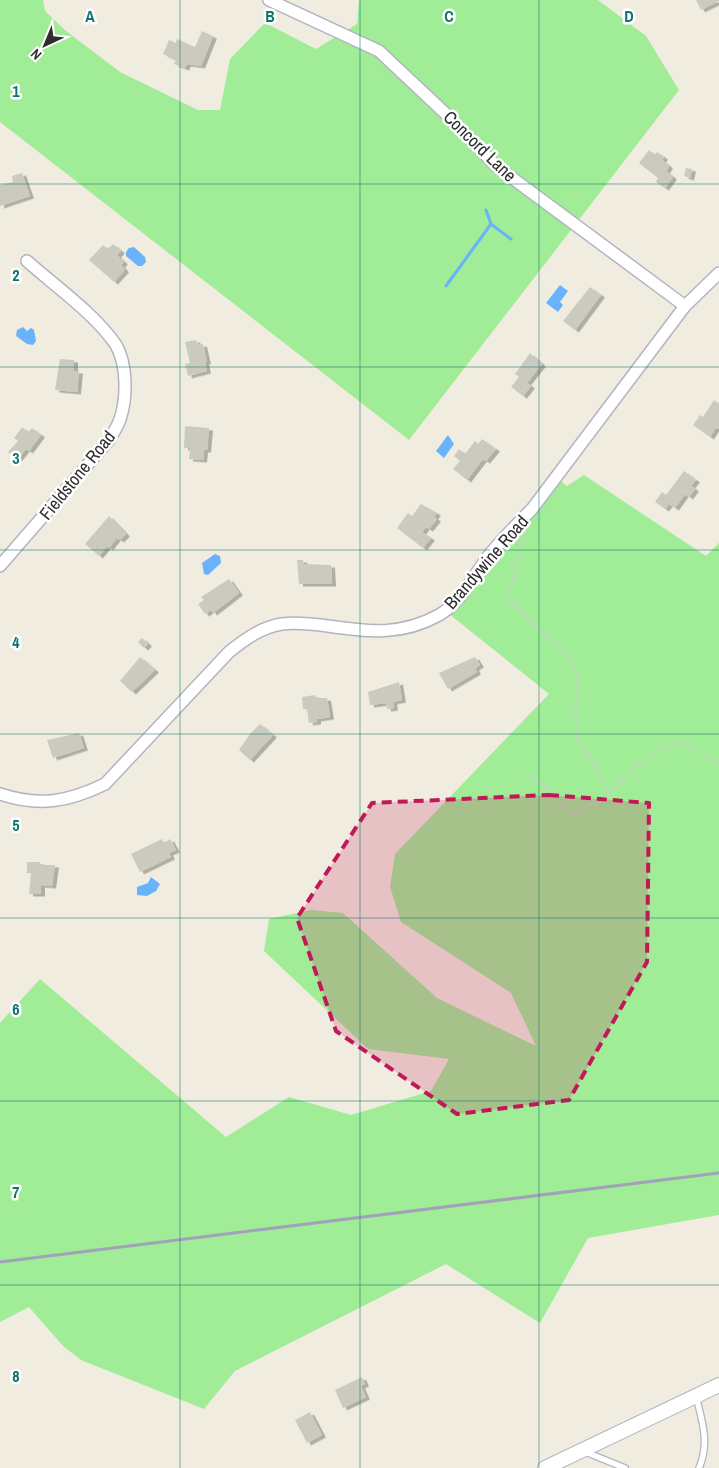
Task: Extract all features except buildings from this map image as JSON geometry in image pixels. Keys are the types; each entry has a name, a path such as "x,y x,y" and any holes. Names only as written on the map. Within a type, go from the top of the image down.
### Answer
{"street":[{"name":"Concord Lane","path":"269,0 379,51 446,114 496,166 685,306"},
{"name":"Fieldstone Road","path":"0,566 109,440 120,419 124,402 124,378 115,345 94,320 27,261"},
{"name":"Brandywine Road","path":"0,794 18,800 49,802 85,794 105,784 229,652 246,639 266,628 282,624 305,623 367,632 388,632 414,624 446,610 459,598 505,536 532,509 685,306 719,273"},
{"path":"545,1468 719,1385"}],"lane":[{"path":"696,1396 706,1438 704,1456 699,1468"},
{"path":"581,1450 625,1468"}],"path":[{"path":"525,532 508,598 535,627 566,653 580,680 575,708 578,738 610,793"},
{"path":"525,769 573,814 610,793 626,776 658,750 680,740 719,763"}],"highlighted area":[{"path":"549,795 649,803 647,962 569,1100 457,1114 336,1031 297,918 372,803"}],"green space":[{"path":"0,0 43,0 45,11 66,31 120,72 198,110 220,110 230,59 265,23 316,49 357,24 359,0 598,0 646,36 679,90 409,440 0,122"},
{"path":"584,475 706,556 719,543 719,1215 588,1238 540,1323 446,1264 235,1371 204,1409 81,1360 63,1346 29,1307 0,1322 0,1023 40,979 226,1137 289,1097 351,1115 431,1091 449,1059 368,1049 264,951 269,919 311,910 343,913 437,998 536,1046 511,993 401,922 390,887 395,854 549,694 443,609 555,476 567,486"}],"water":[{"path":"134,247 145,257 146,262 142,266 138,266 126,256 129,248"},
{"path":"560,285 568,291 560,302 563,305 558,312 546,303"},
{"path":"23,327 27,331 31,328 34,330 36,341 33,345 27,344 16,336 17,330"},
{"path":"448,435 454,444 444,458 436,451"},
{"path":"215,554 220,556 221,563 208,575 204,574 202,563"},
{"path":"151,877 160,884 156,891 147,896 137,895 137,887 148,883"}],"waterway":[{"path":"486,210 491,224 511,239"},
{"path":"446,286 491,224"}],"railway":[{"path":"0,1262 719,1173"}]}
